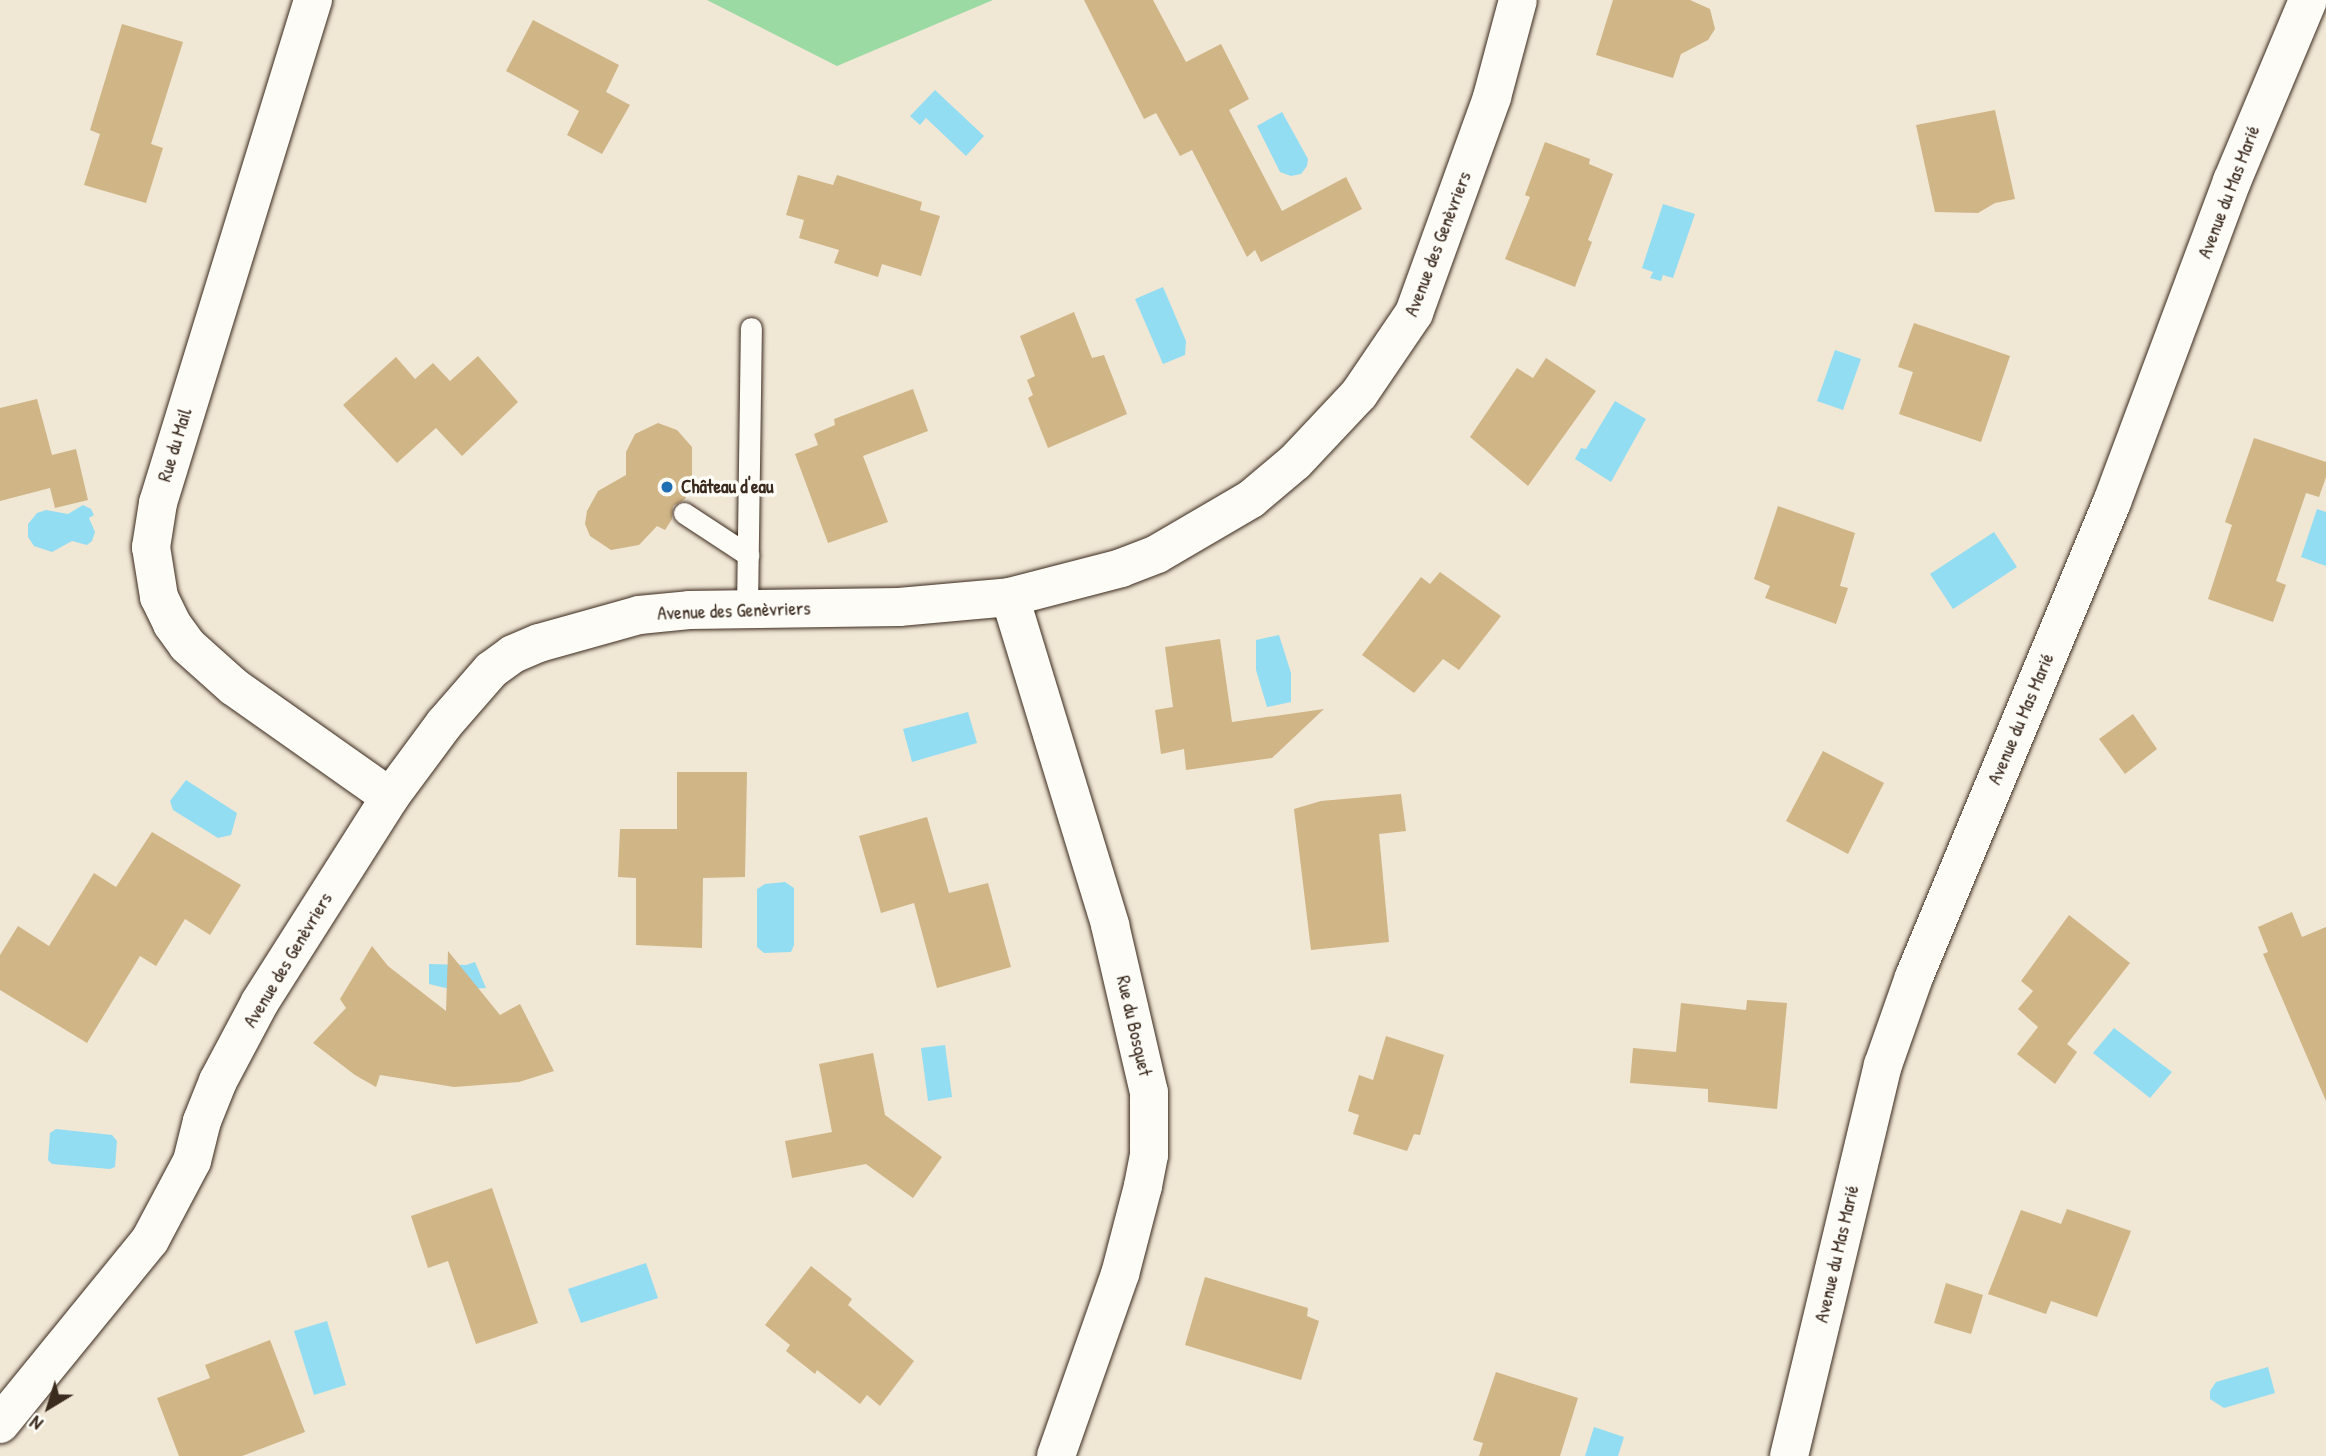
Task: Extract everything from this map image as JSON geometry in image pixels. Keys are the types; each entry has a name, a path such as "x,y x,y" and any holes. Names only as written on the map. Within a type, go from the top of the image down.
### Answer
{"street":[{"name":"Rue du Mail","path":"313,0 158,503 151,547 159,597 172,624 187,645 234,687 390,797"},
{"name":"Avenue des Genèvriers","path":"0,1424 150,1240 192,1161 202,1121 218,1081 260,1002 390,797 466,696 491,670 513,654 539,643 639,615 747,608 899,607 1010,597 1121,568 1206,528 1273,482 1359,394 1404,331 1418,303 1492,97 1518,0"},
{"name":"Avenue du Mas Marié","path":"1789,1456 1880,1078 1914,976 2112,502 2232,181 2308,0"},
{"name":"Rue du Bosquet","path":"1010,597 1110,925 1149,1092 1149,1155 1143,1186 1120,1274 1056,1456"}],"lane":[{"path":"747,608 751,328"},
{"path":"684,513 748,555"}],"green space":[{"path":"707,0 993,0 837,66"}],"water":[{"path":"935,90 984,136 966,156 926,118 920,125 910,116"},
{"path":"1282,112 1308,159 1301,174 1291,176 1280,172 1257,126"},
{"path":"1663,204 1695,214 1673,278 1663,275 1661,281 1650,278 1653,272 1642,268"},
{"path":"1163,287 1186,341 1185,355 1163,364 1135,299"},
{"path":"1835,350 1861,359 1843,410 1817,401"},
{"path":"1615,401 1646,419 1611,482 1575,459 1581,448 1586,449"},
{"path":"83,505 91,509 94,515 89,518 95,532 92,541 87,545 72,541 52,552 34,546 28,537 28,524 37,513 46,510 68,514"},
{"path":"2317,509 2326,512 2326,566 2301,557"},
{"path":"1994,532 2017,567 1953,609 1930,574"},
{"path":"1279,635 1291,673 1291,702 1267,707 1256,670 1256,640"},
{"path":"968,712 977,743 912,762 903,729"},
{"path":"186,780 237,813 231,835 218,838 173,810 170,801"},
{"path":"785,882 794,888 794,945 791,952 764,953 757,947 757,889 765,884"},
{"path":"475,962 486,988 454,990 429,984 429,964 466,965"},
{"path":"2114,1028 2172,1072 2150,1098 2093,1053"},
{"path":"945,1045 952,1097 928,1101 921,1048"},
{"path":"56,1129 112,1135 117,1141 115,1167 110,1169 52,1164 48,1160 50,1133"},
{"path":"646,1263 658,1298 581,1323 568,1289"},
{"path":"327,1321 346,1385 314,1395 294,1331"},
{"path":"2268,1367 2275,1393 2224,1408 2210,1399 2210,1391 2216,1382"},
{"path":"1594,1427 1624,1437 1618,1456 1585,1456"}],"building":[{"path":"1084,0 1153,0 1186,62 1221,44 1249,99 1229,110 1282,211 1346,177 1362,209 1261,262 1255,250 1247,257 1192,150 1180,156 1156,113 1144,119"},
{"path":"1613,0 1690,0 1710,9 1715,29 1708,40 1681,54 1673,78 1596,55"},
{"path":"533,20 619,65 606,92 630,105 602,154 567,135 579,111 506,71"},
{"path":"122,24 183,42 151,144 163,148 146,203 84,185 100,134 90,130"},
{"path":"1995,110 2015,199 1995,203 1978,213 1935,212 1916,125"},
{"path":"1545,142 1590,159 1589,164 1613,174 1588,240 1592,242 1575,287 1505,259 1530,197 1525,195"},
{"path":"798,175 833,185 837,175 922,202 920,210 940,216 921,276 882,264 878,277 834,263 839,250 799,238 804,220 786,215"},
{"path":"1074,312 1092,358 1104,355 1127,414 1048,448 1028,398 1033,395 1027,380 1035,376 1020,336"},
{"path":"1914,323 2010,356 1981,442 1899,414 1913,372 1898,367"},
{"path":"478,356 518,402 462,456 436,428 397,463 343,405 396,357 415,379 433,363 450,381"},
{"path":"1546,358 1596,391 1528,486 1470,437 1517,368 1533,378"},
{"path":"913,389 928,431 863,456 888,522 828,543 795,454 818,445 814,434 835,425 834,419"},
{"path":"37,399 52,455 76,449 88,500 55,508 50,488 0,501 0,408"},
{"name":"Château d'eau","path":"658,423 677,430 692,447 692,489 684,500 673,506 672,519 665,530 657,526 639,545 611,550 590,536 585,524 587,511 598,491 626,475 626,452 635,434"},
{"path":"2254,438 2326,462 2326,477 2319,497 2306,493 2276,581 2286,585 2273,622 2208,599 2232,525 2225,522"},
{"path":"1778,506 1855,533 1840,586 1848,588 1836,624 1765,598 1770,586 1754,579"},
{"path":"1440,572 1501,616 1459,670 1443,659 1414,693 1362,655 1421,577 1430,584"},
{"path":"1220,639 1232,722 1324,709 1272,758 1186,770 1184,749 1161,754 1155,710 1173,707 1165,647"},
{"path":"2133,714 2157,749 2125,774 2099,739"},
{"path":"1823,751 1884,783 1848,854 1786,821"},
{"path":"677,772 747,772 745,877 703,878 702,948 636,945 636,878 618,877 620,829 677,829"},
{"path":"1401,794 1406,831 1379,834 1389,942 1311,950 1294,809 1321,801"},
{"path":"927,817 949,893 988,883 1011,967 937,988 914,903 881,913 859,836"},
{"path":"152,832 241,885 210,935 185,919 156,966 140,956 87,1043 0,990 0,955 18,926 49,946 94,873 116,887"},
{"path":"2292,912 2302,937 2326,927 2326,1101 2263,954 2268,952 2258,927"},
{"path":"2069,915 2130,963 2067,1044 2077,1052 2055,1084 2017,1054 2038,1027 2018,1009 2033,991 2021,981"},
{"path":"372,946 388,966 446,1011 448,951 500,1015 520,1004 554,1071 519,1082 454,1087 380,1075 376,1087 355,1075 313,1043 346,1008 340,999"},
{"path":"1747,1000 1787,1003 1777,1109 1708,1102 1708,1089 1630,1083 1633,1048 1676,1052 1681,1003 1746,1010"},
{"path":"1386,1036 1444,1055 1420,1135 1414,1134 1407,1151 1353,1134 1359,1115 1348,1111 1359,1075 1373,1080"},
{"path":"873,1053 885,1115 942,1157 913,1198 866,1164 792,1178 785,1141 832,1132 819,1064"},
{"path":"492,1188 538,1323 476,1344 448,1261 428,1268 411,1216"},
{"path":"2067,1209 2131,1231 2097,1317 2051,1301 2046,1314 1988,1294 2021,1210 2061,1224"},
{"path":"811,1266 852,1299 848,1305 914,1361 880,1406 867,1395 860,1404 817,1370 815,1374 786,1351 790,1345 765,1325"},
{"path":"1205,1277 1308,1308 1307,1316 1319,1321 1301,1380 1185,1345"},
{"path":"1946,1283 1983,1295 1971,1334 1934,1323"},
{"path":"270,1340 305,1432 242,1456 179,1456 157,1398 210,1378 205,1365"},
{"path":"1496,1372 1578,1398 1560,1456 1479,1456 1483,1443 1473,1440"}],"place":[{"name":"Château d'eau","path":"667,487"}]}
